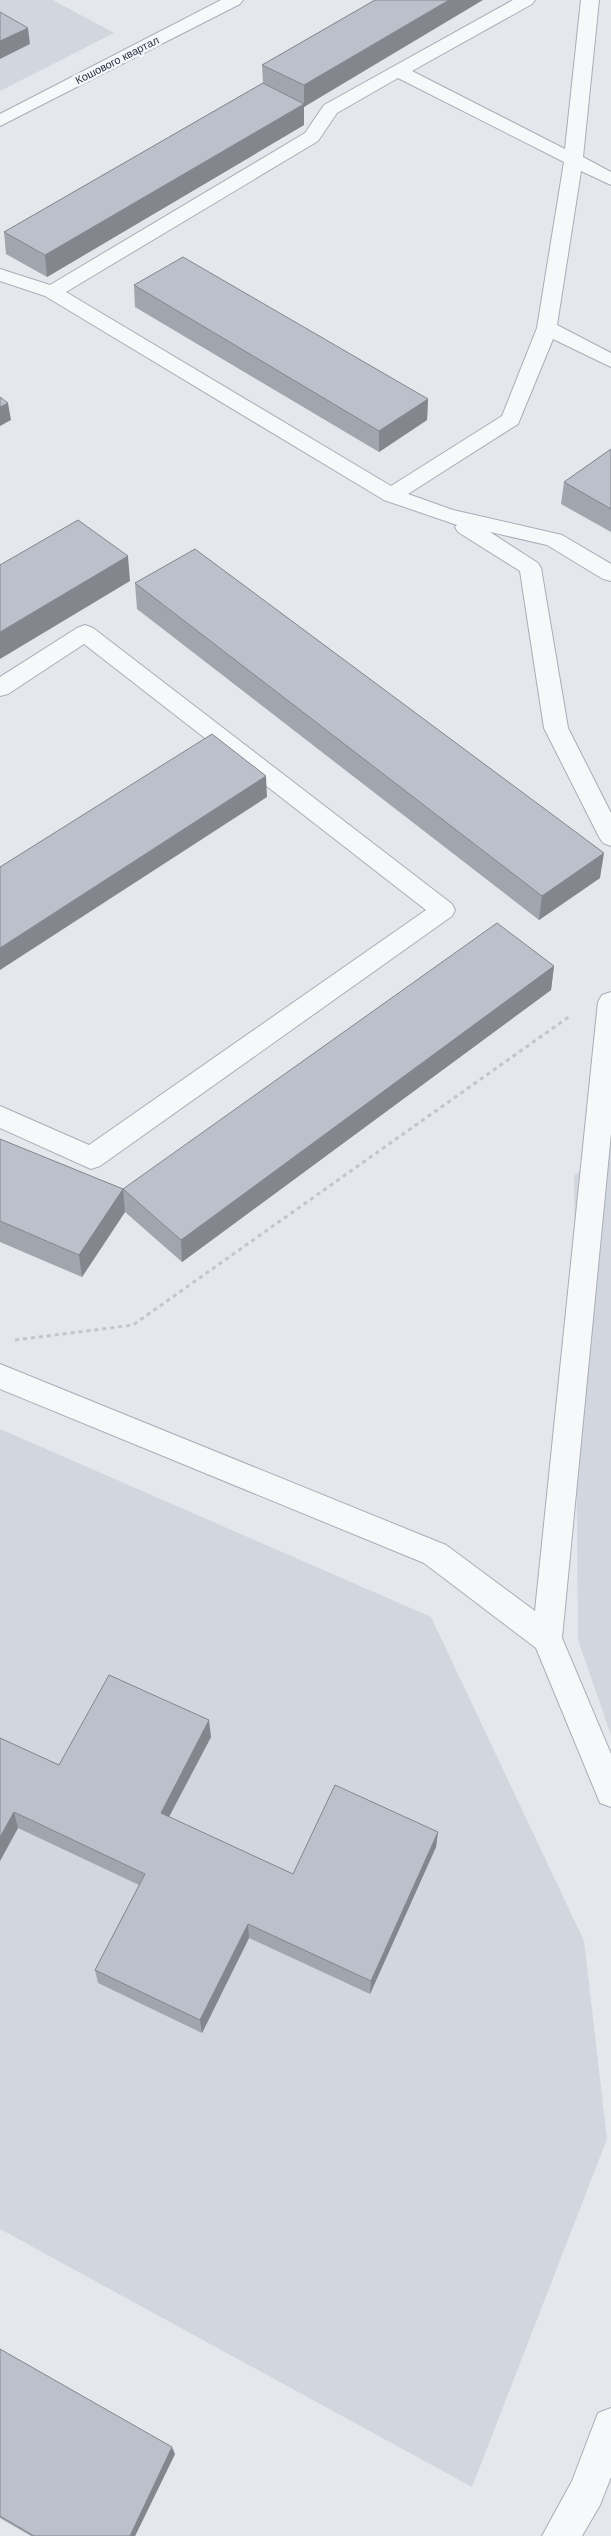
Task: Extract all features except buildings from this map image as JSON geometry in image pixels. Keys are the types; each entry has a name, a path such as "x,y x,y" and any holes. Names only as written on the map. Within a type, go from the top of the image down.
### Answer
{"street":[{"name":"Кошового квартал","path":"0,122 234,0"},
{"path":"52,292 312,137 330,109 526,0"},
{"path":"391,495 512,419 547,328 595,2"},
{"path":"398,71 611,180"},
{"path":"0,275 52,292 391,495 448,516 554,540 611,574"},
{"path":"547,328 611,361"},
{"path":"448,516 530,568 556,728 611,837"},
{"path":"0,688 84,633 443,910 92,1158 0,1116"},
{"path":"611,1002 547,1638 611,1792"},
{"path":"0,1376 435,1554 547,1638"},
{"path":"561,2536 587,2492 611,2426"}],"path":[{"path":"10,1340 133,1325 570,1015"}],"shaded area":[{"path":"0,0 53,0 114,33 0,91"},
{"path":"611,1145 611,1735 578,1640 574,1176"},
{"path":"0,1429 431,1617 584,1941 607,2139 472,2487 0,2229"}]}
